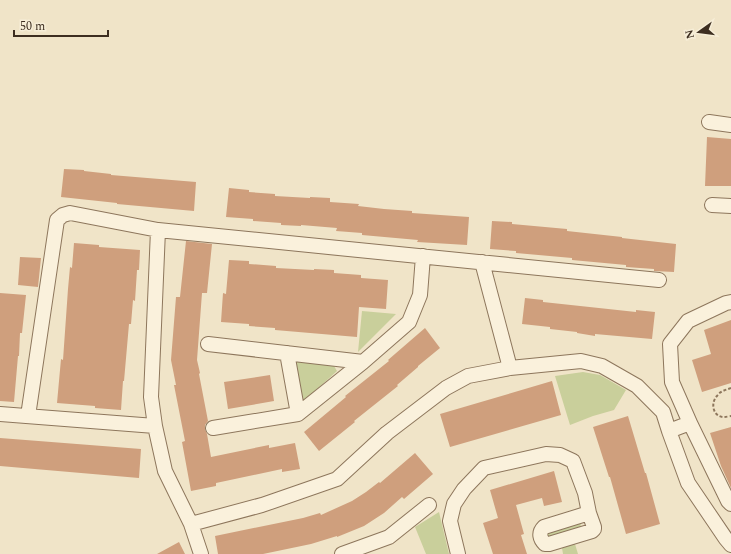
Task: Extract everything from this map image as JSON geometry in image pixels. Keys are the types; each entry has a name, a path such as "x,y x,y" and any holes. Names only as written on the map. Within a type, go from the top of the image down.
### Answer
{"street":[{"path":"709,122 731,125"},
{"path":"712,205 731,206"},
{"path":"28,416 57,220 70,213 158,230 659,280"},
{"path":"158,230 152,397 155,426 165,471 191,524 201,554"},
{"path":"213,428 298,414 363,362 409,322 420,294 423,256"},
{"path":"482,262 510,368"},
{"path":"731,302 688,321 670,344 672,382 690,423 731,504"},
{"path":"208,344 363,362"},
{"path":"287,353 298,414"},
{"path":"191,524 262,506 337,479 387,433 446,388 468,376 510,368 581,361 602,366 637,386 663,412 688,483 731,545"},
{"path":"663,412 682,405"},
{"path":"0,414 155,426"},
{"path":"669,431 690,423"},
{"path":"458,554 450,521 454,504 464,489 484,468 546,454 560,455 573,461 585,493 589,513"},
{"path":"342,554 389,537 429,505"}],"path":[{"path":"731,388 717,395 714,399 713,408 716,414 725,418 731,416"}],"green space":[{"path":"362,311 396,314 358,352"},
{"path":"296,360 334,366 337,371 304,401 299,402 293,364"},
{"path":"583,372 600,375 626,390 614,410 570,425 555,376"},
{"path":"439,512 449,554 426,554 415,527"},
{"path":"579,521 581,525 578,530 551,538 547,535 550,530"},
{"path":"575,544 578,554 563,554 562,548"}],"building":[{"path":"707,137 731,139 731,186 705,186"},
{"path":"64,169 84,170 111,175 196,182 194,211 61,197"},
{"path":"229,188 249,190 249,192 275,194 275,196 330,198 330,202 412,211 412,213 469,217 467,245 417,242 418,240 336,231 337,228 281,225 281,223 226,217"},
{"path":"492,221 512,222 512,224 567,229 567,231 676,244 674,272 654,271 654,269 626,267 626,265 572,260 572,258 490,249"},
{"path":"186,241 212,244 207,293 202,293 197,360 208,421 205,425 205,429 211,457 269,445 269,448 295,443 300,469 282,472 282,469 216,483 216,486 191,491 182,442 185,441 174,385 176,385 171,360 176,297 180,297"},
{"path":"74,243 99,245 99,247 140,250 135,301 133,300 131,324 129,324 121,410 57,403 61,359 63,360 70,267 72,268"},
{"path":"20,257 41,258 38,287 18,285"},
{"path":"229,260 249,261 249,264 276,266 276,268 334,270 334,273 361,275 361,278 388,280 386,309 359,307 357,337 275,330 275,328 249,326 249,324 221,322 223,293 226,294"},
{"path":"0,293 26,295 22,333 20,333 14,402 0,401"},
{"path":"525,298 543,300 543,302 636,312 636,310 655,312 652,339 595,334 595,336 550,329 550,327 522,324"},
{"path":"731,320 731,383 702,392 692,360 711,354 704,330"},
{"path":"425,328 440,348 397,385 398,386 319,451 304,432 346,397 345,396 389,361 388,360"},
{"path":"270,375 274,401 228,409 224,382"},
{"path":"552,381 561,415 450,447 440,414"},
{"path":"628,416 660,524 626,534 610,477 593,427"},
{"path":"731,427 731,488 721,466 710,433"},
{"path":"0,438 141,449 139,478 0,466"},
{"path":"415,453 433,474 404,499 402,497 384,513 364,526 337,537 263,554 218,554 215,536 303,518 320,513 321,515 352,501 379,482 380,483"},
{"path":"554,471 562,502 544,506 542,498 516,505 524,534 521,535 527,554 493,554 483,523 498,518 490,490"},
{"path":"179,542 185,554 157,554"}]}
